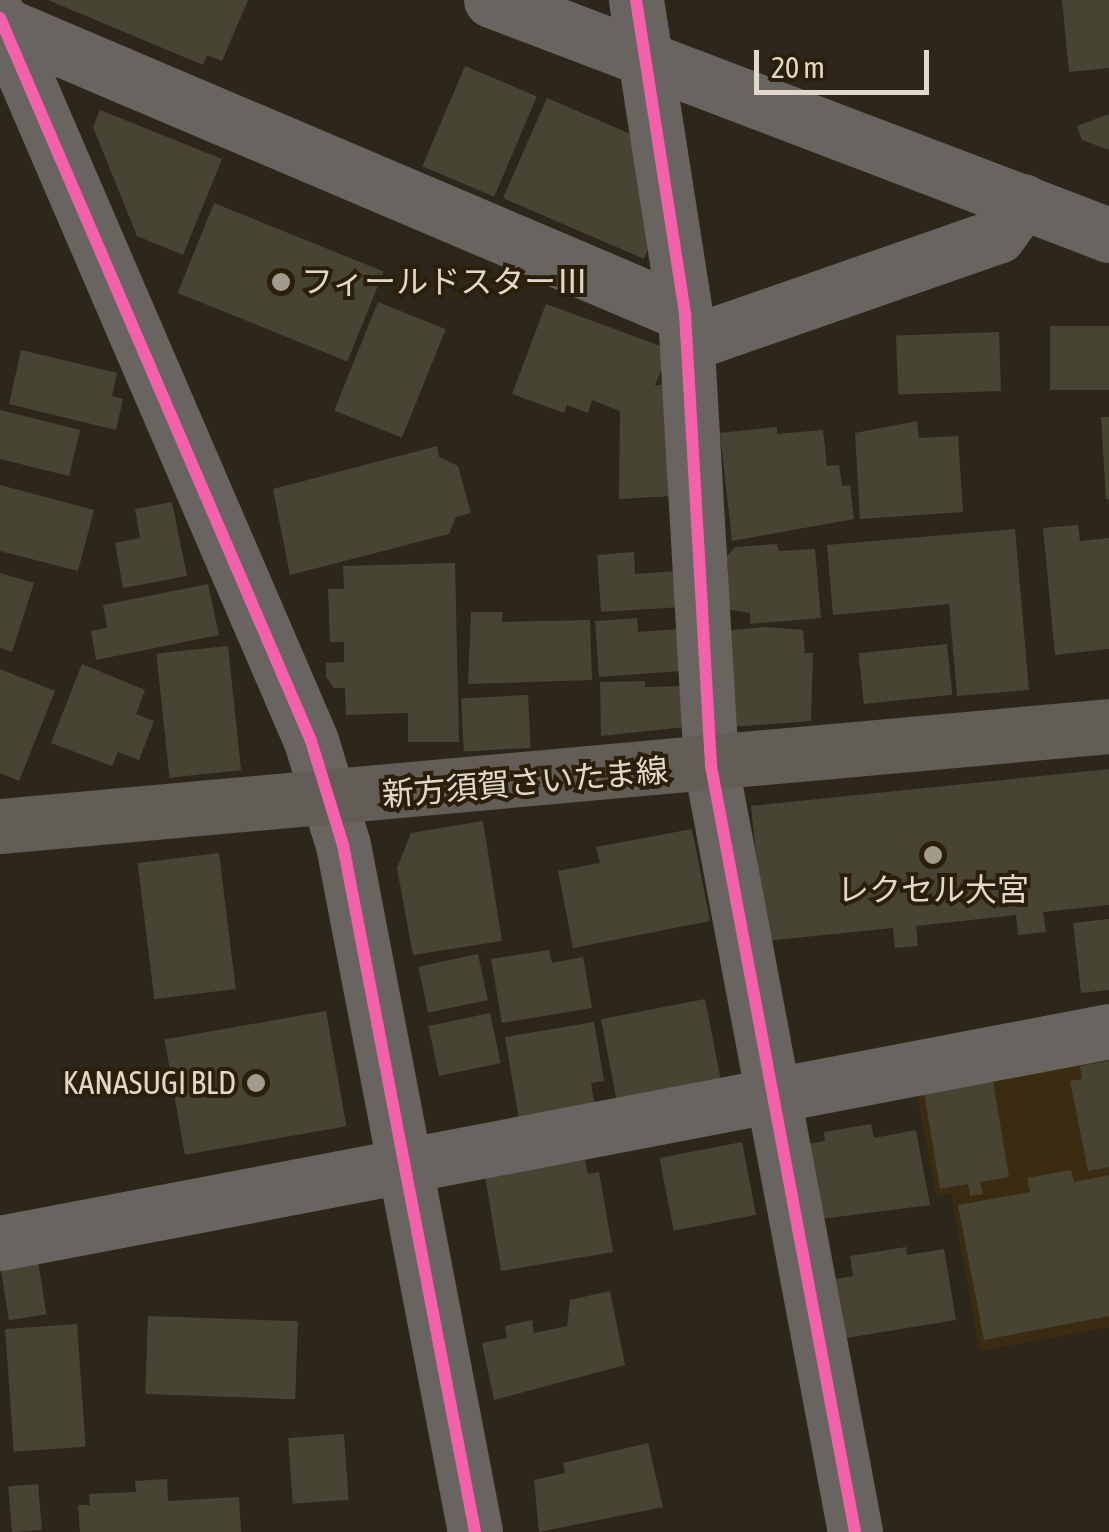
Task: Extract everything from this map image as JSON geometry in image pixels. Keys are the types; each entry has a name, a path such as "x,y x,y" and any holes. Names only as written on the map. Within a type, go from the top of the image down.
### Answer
{"main road":[{"name":"新方須賀さいたま線","path":"0,826 329,802 1109,726"}],"street":[{"path":"491,0 1109,235"},
{"path":"636,0 651,61 686,329 711,766 855,1532"},
{"path":"1,22 686,329 998,236 1023,201"},
{"path":"1,22 311,741 329,802 405,1166 475,1532"},
{"path":"0,1244 1109,1031"}],"shaded area":[{"path":"1109,1052 1109,1327 980,1351 951,1194 936,1196 916,1088"}],"building":[{"path":"48,0 248,0 222,61 207,55 203,65"},
{"path":"1062,0 1109,0 1109,68 1069,72"},
{"path":"465,66 537,96 494,197 422,166"},
{"path":"547,98 633,135 652,238 644,259 503,198"},
{"path":"100,110 222,159 183,255 137,236 93,127"},
{"path":"1109,114 1109,150 1082,140 1077,126"},
{"name":"フィールドスターⅢ","path":"214,203 384,272 347,361 178,293"},
{"path":"378,302 446,329 402,438 334,410"},
{"path":"546,304 669,349 655,386 667,383 674,496 619,499 620,411 592,400 588,413 567,405 564,413 512,394"},
{"path":"1050,326 1109,326 1109,390 1050,390"},
{"path":"999,332 1001,391 898,395 896,336"},
{"path":"21,350 117,373 112,396 123,399 116,430 9,404"},
{"path":"0,410 80,430 69,476 0,459"},
{"path":"1101,417 1109,417 1109,499 1106,499"},
{"path":"917,421 919,438 958,436 963,512 860,519 855,433"},
{"path":"777,427 777,434 823,430 827,466 839,465 842,486 850,485 854,519 732,541 720,433"},
{"path":"437,446 439,457 458,466 471,513 456,517 449,534 290,575 273,489"},
{"path":"0,485 94,510 78,571 0,551"},
{"path":"172,502 187,576 123,588 115,543 140,538 135,509"},
{"path":"1078,525 1080,541 1109,538 1109,649 1055,655 1043,528"},
{"path":"1015,529 1029,690 957,696 949,604 833,615 827,545"},
{"path":"777,544 779,551 815,549 821,618 750,624 750,613 719,608 716,571 728,571 727,556 735,547"},
{"path":"634,552 635,574 678,571 681,607 601,612 597,555"},
{"path":"455,563 459,742 408,742 408,713 346,715 345,688 334,688 326,677 326,663 344,662 344,642 330,642 328,589 344,589 343,566"},
{"path":"0,573 34,583 12,652 0,648"},
{"path":"208,584 219,635 96,660 91,631 107,628 103,605"},
{"path":"471,612 503,612 502,622 590,620 592,680 468,684"},
{"path":"637,618 638,632 678,629 681,671 599,677 595,621"},
{"path":"765,627 803,630 805,653 813,653 811,721 730,727 722,631"},
{"path":"947,644 952,695 864,704 858,653"},
{"path":"228,646 241,770 169,778 156,654"},
{"path":"82,664 145,690 136,714 154,721 139,760 118,752 112,766 51,743"},
{"path":"0,669 55,691 19,781 0,773"},
{"path":"645,681 645,687 684,686 685,727 601,736 600,682"},
{"path":"528,695 531,748 464,751 461,699"},
{"name":"レクセル大宮","path":"1109,769 1109,905 1043,912 1046,932 1018,935 1016,915 916,926 918,946 895,948 893,928 765,941 751,806"},
{"path":"483,821 502,941 413,955 397,868 411,833"},
{"path":"692,829 710,921 573,948 558,871 600,863 596,847"},
{"path":"219,853 236,989 154,999 138,863"},
{"path":"1109,919 1109,990 1081,993 1073,923"},
{"path":"549,950 552,963 583,957 592,1008 502,1023 491,959"},
{"path":"478,954 488,1000 428,1013 418,967"},
{"path":"705,999 721,1080 617,1101 601,1019"},
{"name":"KANASUGI BLD","path":"326,1011 346,1126 185,1155 164,1039"},
{"path":"490,1013 501,1063 439,1076 428,1026"},
{"path":"594,1022 604,1081 591,1083 595,1107 519,1119 505,1037"},
{"path":"1109,1061 1109,1167 1088,1171 1070,1081 1082,1079 1080,1066"},
{"path":"993,1081 1009,1177 980,1182 983,1194 970,1196 968,1184 940,1189 924,1092"},
{"path":"871,1124 874,1138 916,1130 930,1205 821,1219 808,1144 825,1141 824,1132"},
{"path":"742,1142 756,1215 674,1231 660,1158"},
{"path":"585,1160 588,1174 599,1172 613,1252 501,1271 485,1177"},
{"path":"1071,1170 1074,1182 1109,1175 1109,1316 984,1340 958,1205 1030,1192 1027,1178"},
{"path":"906,1247 907,1255 944,1249 956,1320 846,1338 836,1279 853,1276 850,1256"},
{"path":"38,1261 46,1314 9,1320 0,1267"},
{"path":"610,1291 625,1365 494,1400 482,1343 507,1338 505,1326 532,1320 534,1333 567,1326 570,1300"},
{"path":"148,1316 298,1321 295,1399 145,1394"},
{"path":"77,1324 86,1447 14,1452 5,1329"},
{"path":"344,1434 349,1500 293,1504 288,1438"},
{"path":"648,1443 663,1507 539,1532 534,1480 565,1473 563,1463"},
{"path":"167,1479 168,1501 239,1497 241,1532 80,1532 78,1505 90,1505 89,1494 136,1492 135,1481"},
{"path":"38,1484 42,1530 12,1532 8,1487"}],"cycle path":[{"path":"636,0 685,314 711,766 855,1532"},
{"path":"0,18 311,741 343,845 475,1532"}],"place":[{"name":"フィールドスターⅢ","path":"281,282"},
{"name":"レクセル大宮","path":"933,855"},
{"name":"KANASUGI BLD","path":"256,1083"}]}
